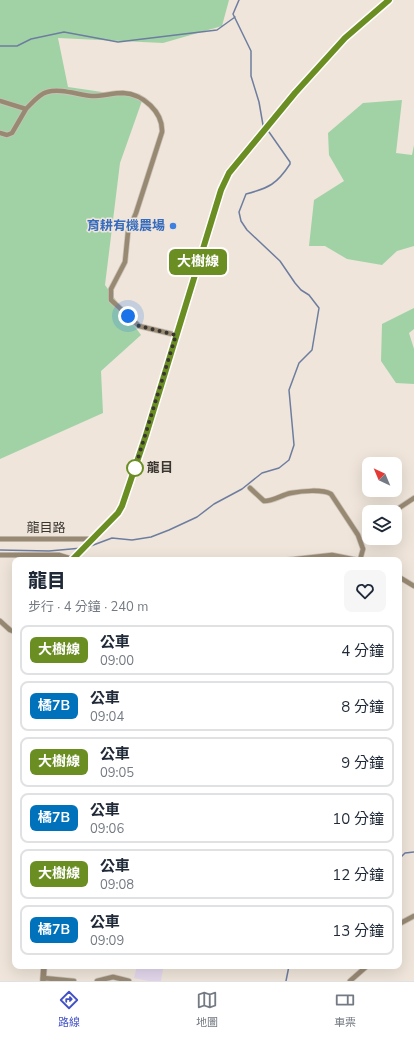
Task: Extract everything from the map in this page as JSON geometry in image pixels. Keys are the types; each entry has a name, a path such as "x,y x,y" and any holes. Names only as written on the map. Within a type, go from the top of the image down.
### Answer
{"street":[{"path":"74,557 93,539 122,506 146,435 221,190 229,173 239,159 345,38 389,0"},
{"path":"0,133 8,135 12,133 26,109 45,92 53,90 93,96 124,93 139,97 154,108 163,124 162,132 136,213 128,232 125,262 111,289 110,297 114,304 139,326 176,335"},
{"path":"0,101 26,109"},
{"path":"250,488 264,500 270,501 291,493 325,491 331,494 358,535 363,549 361,557"},
{"path":"402,507 414,498"},
{"name":"龍目路","path":"0,539 93,539"},
{"name":"龍目路","path":"0,555 59,555 68,557"},
{"path":"314,557 332,555 342,557"},
{"path":"402,579 414,586"},
{"path":"0,621 12,631"},
{"path":"402,922 414,916"},
{"path":"44,969 43,980 74,981"},
{"path":"350,981 364,969"},
{"path":"97,981 113,977 129,981"}],"shaded area":[{"path":"136,969 163,969 161,981 149,981 134,978"}],"green space":[{"path":"0,0 229,0 222,26 163,43 58,38 68,87 143,98 120,163 105,285 141,335 101,371 103,413 0,459"},
{"path":"402,100 396,153 412,155 414,145 414,246 397,251 382,265 347,259 325,246 309,246 314,200 344,181 329,155 328,133 363,103"},
{"path":"414,308 414,329 409,333 414,349 414,384 396,383 381,361 382,324"}],"waterway":[{"path":"239,0 233,14 251,51 251,76 259,102 263,125"},
{"path":"0,46 17,46 31,39 64,32 118,42 217,30 235,17"},
{"path":"88,547 112,538 132,540 151,537 169,530 197,517 214,504 242,489 262,473 279,468 289,460 294,445 289,390 299,363 312,350 319,308 309,295 301,290 295,283 280,261 247,230 241,221 239,212 246,194 261,190 272,184 281,176 290,164 269,132"},
{"path":"0,550 49,551 82,548"},
{"path":"402,856 405,853 414,852"},
{"path":"286,981 288,969"}],"bus line":[{"name":"大樹線","path":"74,557 118,513 122,506 146,435 159,388 221,190 229,173 295,93 345,38 389,0"}],"place":[{"name":"育耕有機農場","path":"173,226"},
{"name":"龍目","path":"135,468"}],"route":[{"path":"128,316 139,326 144,328 176,335 135,468"}]}
